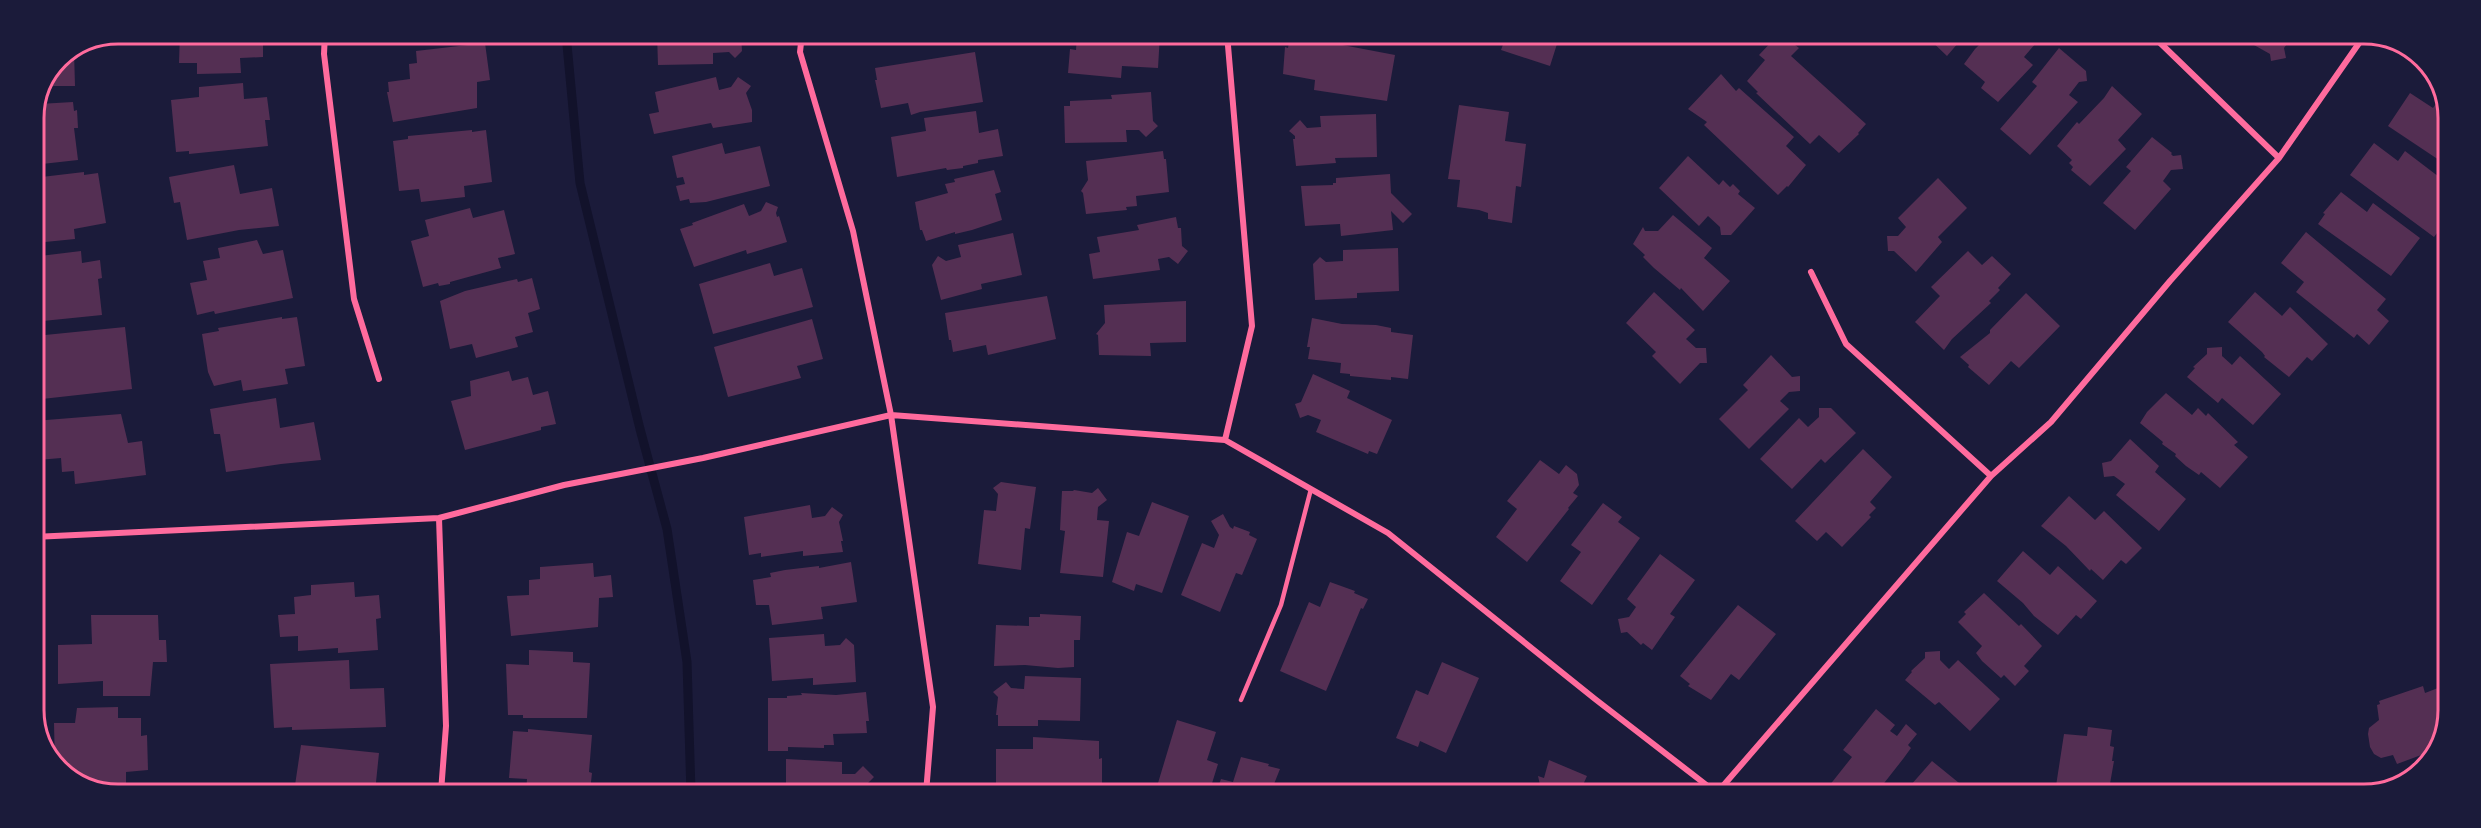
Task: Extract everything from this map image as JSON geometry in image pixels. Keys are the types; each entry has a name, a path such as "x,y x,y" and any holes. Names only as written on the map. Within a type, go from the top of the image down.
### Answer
{"street":[{"path":"324,44 354,299 379,379"},
{"path":"801,44 800,52 853,231 891,415 933,707 928,784"},
{"path":"1225,440 1252,326 1228,44"},
{"path":"2161,44 2279,158"},
{"path":"1726,784 1991,476 2050,422 2279,158 2358,44"},
{"path":"1811,272 1846,344 1991,476"},
{"path":"44,536 439,518 564,485 703,458 891,415 1225,440 1388,533 1704,784"},
{"path":"439,518 446,726 442,784"}],"lane":[{"path":"1241,700 1281,605 1311,489"}],"building":[{"path":"180,44 263,44 263,57 240,58 241,73 197,74 197,63 179,63"},
{"path":"485,44 490,80 477,82 477,108 393,122 387,92 389,92 388,82 410,79 409,64 417,63 416,51"},
{"path":"657,44 742,44 742,51 735,58 729,52 713,53 713,64 658,65"},
{"path":"1076,44 1159,44 1158,68 1122,66 1121,78 1068,73 1070,49 1076,50"},
{"path":"1289,44 1337,44 1395,55 1387,101 1314,90 1315,80 1283,74 1285,47 1288,48"},
{"path":"1503,44 1557,44 1550,66 1501,50"},
{"path":"1769,44 1794,44 1799,48 1791,56 1866,124 1859,134 1839,153 1819,135 1810,144 1756,93 1758,92 1747,81 1765,60 1759,55"},
{"path":"1934,44 1957,44 1947,56"},
{"path":"1980,44 2035,44 2024,57 2033,65 1998,102 1981,88 1985,82 1964,64"},
{"path":"2287,44 2284,48 2286,58 2271,61 2270,54 2254,45"},
{"path":"2059,48 2086,71 2087,81 2079,82 2069,95 2078,102 2030,155 2000,129 2037,86 2032,82"},
{"path":"975,52 983,102 911,115 908,103 881,108 875,68"},
{"path":"74,57 75,86 51,86 65,65"},
{"path":"1721,74 1736,91 1739,88 1794,137 1786,146 1806,165 1788,187 1778,195 1704,125 1707,122 1688,109"},
{"path":"716,77 719,90 731,87 738,77 751,86 746,93 752,110 752,122 713,128 711,123 654,134 649,114 659,112 655,92"},
{"path":"243,83 244,99 267,97 270,120 265,120 268,146 189,154 189,151 176,152 171,100 199,97 199,87"},
{"path":"2112,86 2142,114 2118,140 2126,149 2090,186 2071,170 2073,167 2069,163 2072,160 2057,146 2077,122 2079,124 2104,98"},
{"path":"1151,92 1153,121 1158,126 1146,137 1139,130 1126,130 1127,142 1065,143 1064,106 1070,106 1070,101 1112,99 1111,95"},
{"path":"2410,93 2433,108 2436,104 2437,159 2388,126"},
{"path":"73,102 74,111 77,110 78,128 74,128 78,160 44,164 45,104"},
{"path":"1459,105 1509,112 1505,141 1526,144 1521,187 1516,186 1512,223 1488,219 1488,213 1479,210 1457,207 1460,180 1448,179"},
{"path":"976,111 979,133 998,129 1003,156 978,160 978,163 963,166 963,168 947,170 946,168 897,177 891,137 926,131 924,118"},
{"path":"1376,114 1377,157 1335,158 1336,163 1296,166 1293,139 1295,136 1289,131 1300,120 1307,128 1321,127 1320,116"},
{"path":"472,130 472,132 486,130 492,182 464,186 465,197 421,202 419,189 399,191 393,141 408,139 408,136"},
{"path":"2152,137 2173,156 2181,155 2183,169 2171,170 2163,181 2171,189 2135,230 2103,203 2131,171 2126,167"},
{"path":"722,143 725,154 760,146 770,186 706,202 690,203 689,199 680,201 676,186 685,184 683,177 677,178 672,156"},
{"path":"2374,143 2398,161 2405,151 2437,175 2437,233 2434,237 2350,175"},
{"path":"1163,151 1164,159 1166,159 1169,192 1136,196 1137,206 1126,207 1127,210 1086,214 1081,191 1088,180 1086,161"},
{"path":"1688,156 1719,185 1723,180 1730,187 1733,184 1740,191 1738,194 1755,208 1731,235 1721,235 1720,227 1708,216 1699,226 1659,188"},
{"path":"234,165 240,194 272,188 279,226 239,230 187,240 180,202 174,203 169,177"},
{"path":"994,170 1001,192 995,194 1002,220 926,241 920,230 915,202 948,193 945,184 955,182 954,179"},
{"path":"84,172 84,175 98,173 106,223 74,229 75,239 44,242 44,177"},
{"path":"1390,174 1391,193 1412,214 1403,223 1391,211 1393,230 1341,236 1340,224 1305,226 1301,186 1333,185 1336,183 1336,178"},
{"path":"1938,178 1967,208 1938,237 1942,242 1916,272 1894,251 1888,251 1887,236 1898,236 1906,227 1898,218"},
{"path":"2341,192 2367,212 2373,203 2420,238 2391,276 2318,224 2325,214 2323,213"},
{"path":"766,202 778,207 777,217 779,216 787,242 747,254 746,250 694,267 680,229 744,204 749,216 761,211"},
{"path":"470,208 473,218 504,210 515,254 498,258 501,268 450,282 450,284 439,286 438,283 423,287 411,241 429,236 425,220"},
{"path":"1673,215 1712,248 1704,258 1730,281 1703,311 1681,288 1680,290 1654,268 1633,244 1643,227 1645,231 1658,231"},
{"path":"1176,217 1178,228 1181,228 1182,246 1188,251 1178,264 1169,257 1158,259 1160,270 1093,279 1089,254 1100,252 1097,237 1139,230 1137,225"},
{"path":"2306,232 2386,299 2377,310 2389,321 2369,345 2357,334 2354,338 2296,292 2304,282 2281,263"},
{"path":"1013,233 1022,275 981,284 982,289 941,300 932,265 938,256 946,261 961,257 958,245"},
{"path":"257,240 263,254 283,250 293,298 215,314 214,311 197,315 190,283 207,280 203,261 220,258 218,248"},
{"path":"1398,248 1399,291 1357,293 1357,298 1315,300 1313,264 1320,257 1326,262 1343,261 1343,250"},
{"path":"81,251 82,263 100,260 102,278 98,279 102,315 44,321 44,256"},
{"path":"1968,251 1982,265 1992,256 2011,274 1989,301 1991,303 1952,339 1944,350 1915,322 1940,296 1931,287"},
{"path":"770,263 774,276 802,268 813,307 713,334 699,284"},
{"path":"532,278 540,309 528,313 533,332 515,337 518,347 476,358 472,344 450,349 440,301 465,291 517,279 518,282"},
{"path":"1654,292 1695,330 1686,339 1696,348 1706,348 1707,363 1700,363 1680,384 1652,356 1656,352 1626,323"},
{"path":"2255,292 2282,316 2290,307 2328,344 2312,361 2307,357 2289,377 2264,357 2262,352 2228,322"},
{"path":"2026,293 2060,326 2019,368 2011,361 1989,385 1960,357 1990,333 1990,330"},
{"path":"1047,296 1056,339 988,355 986,345 953,352 945,313"},
{"path":"1186,301 1186,342 1150,343 1151,356 1099,355 1098,335 1096,334 1105,323 1104,305"},
{"path":"282,317 282,319 297,317 305,366 285,369 288,384 243,391 241,380 214,386 208,372 202,334 219,331 218,328"},
{"path":"1312,318 1342,324 1376,325 1391,328 1391,332 1413,335 1408,379 1391,377 1391,380 1350,376 1350,374 1340,373 1341,363 1308,359 1310,347 1307,347"},
{"path":"812,319 823,359 797,366 801,378 728,397 714,347"},
{"path":"125,327 132,389 44,399 45,335"},
{"path":"2222,347 2222,356 2232,365 2240,356 2281,394 2253,425 2222,398 2218,403 2187,377 2195,368 2193,367 2207,354 2207,348"},
{"path":"1771,355 1792,377 1800,376 1800,391 1789,392 1780,401 1789,409 1749,449 1719,419 1748,390 1743,385"},
{"path":"509,371 512,381 528,377 533,395 548,391 556,424 465,450 451,401 471,396 470,381"},
{"path":"1313,374 1350,391 1347,398 1392,420 1377,454 1369,451 1368,454 1316,432 1321,420 1308,415 1300,418 1295,404 1301,402"},
{"path":"2166,393 2192,415 2198,408 2206,416 2208,413 2238,442 2234,445 2248,457 2220,488 2201,472 2199,475 2186,466 2175,456 2176,454 2140,423 2147,412"},
{"path":"276,398 280,428 314,422 321,460 226,472 220,434 214,434 210,409"},
{"path":"1819,408 1831,408 1856,433 1825,463 1821,459 1792,489 1760,459 1799,418 1808,427 1819,417"},
{"path":"121,414 128,443 142,441 146,475 75,484 74,471 62,472 61,458 44,459 44,420"},
{"path":"2130,439 2159,466 2155,472 2186,499 2159,531 2116,495 2125,484 2114,476 2104,477 2102,463 2111,461"},
{"path":"1863,449 1892,477 1870,502 1876,508 1869,515 1871,517 1842,547 1826,532 1817,541 1795,521"},
{"path":"1540,460 1559,474 1566,465 1577,474 1579,485 1573,493 1578,496 1527,562 1496,537 1517,509 1507,501"},
{"path":"1001,482 1036,487 1030,529 1025,528 1021,570 978,564 984,510 996,511 998,494 993,488"},
{"path":"1098,488 1107,500 1098,507 1097,520 1109,521 1103,577 1060,573 1065,531 1060,530 1062,491 1092,493"},
{"path":"2069,496 2095,520 2104,511 2142,548 2126,564 2121,560 2103,580 2041,526"},
{"path":"1152,502 1189,516 1162,593 1136,584 1134,591 1112,582 1127,532 1139,536"},
{"path":"1603,503 1622,517 1618,522 1640,538 1592,605 1560,581 1581,552 1571,545"},
{"path":"810,505 812,518 825,516 832,507 843,515 839,522 843,552 803,556 803,551 761,557 761,553 749,555 744,517"},
{"path":"1223,514 1230,527 1233,529 1234,526 1250,532 1249,535 1257,539 1242,575 1236,573 1220,612 1181,595 1202,543 1214,548 1219,535 1211,521"},
{"path":"2023,551 2050,575 2058,566 2097,601 2081,619 2076,615 2058,635 1997,581"},
{"path":"1660,554 1695,580 1670,614 1675,617 1652,650 1643,643 1641,645 1627,632 1621,633 1618,619 1629,617 1636,607 1627,599"},
{"path":"851,562 857,602 821,607 823,619 772,625 769,605 756,605 753,580 771,577 770,573 785,570 819,566 819,568"},
{"path":"593,563 594,577 611,575 613,597 599,598 598,627 511,636 507,596 529,595 529,580 540,579 540,567"},
{"path":"354,582 355,597 379,595 381,618 376,619 378,650 338,653 338,648 298,651 298,636 280,637 278,615 295,614 294,597 311,595 311,585"},
{"path":"1330,582 1355,591 1354,593 1368,599 1363,609 1361,608 1326,691 1280,671 1309,602 1320,607"},
{"path":"1984,593 2019,626 2021,624 2042,646 2024,666 2029,671 2015,686 2004,675 2001,678 1982,661 1976,653 1982,646 1958,622 1966,614 1964,612"},
{"path":"1738,605 1776,634 1739,680 1731,674 1711,700 1688,686 1690,684 1680,676"},
{"path":"1040,614 1081,616 1080,640 1074,640 1074,667 994,666 996,625 1029,626 1029,617 1040,617"},
{"path":"91,615 158,615 159,640 166,640 167,662 153,662 150,696 103,696 103,681 58,684 58,645 92,644"},
{"path":"824,634 825,646 840,645 846,638 854,645 856,682 813,685 813,678 772,681 769,638"},
{"path":"529,650 573,652 573,662 590,663 587,718 523,718 523,715 508,715 506,664 529,665"},
{"path":"1940,651 1940,660 1949,669 1958,660 2000,699 1970,731 1939,702 1935,705 1905,680 1925,658 1925,652"},
{"path":"349,660 350,689 384,688 386,727 292,730 292,727 274,728 270,664"},
{"path":"1442,662 1479,678 1446,753 1420,741 1418,747 1396,738 1416,690 1428,695"},
{"path":"1025,676 1081,678 1080,721 1038,720 1038,726 998,726 998,715 996,715 998,697 993,692 1006,682 1011,688 1024,689"},
{"path":"2423,686 2425,693 2438,688 2435,730 2423,754 2397,764 2393,755 2381,758 2374,754 2370,747 2368,734 2369,728 2379,720 2377,705 2380,704 2379,701"},
{"path":"866,692 869,721 866,721 867,733 833,734 834,745 824,745 824,748 788,747 788,751 768,751 768,698 787,698 787,696 802,695 801,693 836,695"},
{"path":"118,707 118,718 141,718 141,736 147,735 148,770 126,772 126,784 108,784 89,779 69,766 55,749 54,723 75,723 77,708"},
{"path":"1876,709 1895,725 1890,731 1897,736 1906,724 1917,734 1908,745 1911,748 1883,784 1831,784 1852,757 1843,750"},
{"path":"1177,720 1216,732 1207,760 1218,764 1212,784 1158,784"},
{"path":"2088,727 2112,730 2110,746 2114,747 2112,761 2114,761 2110,784 2056,784 2064,734 2087,736"},
{"path":"528,729 592,735 589,772 592,773 591,784 527,784 527,779 509,778 513,731 528,732"},
{"path":"1033,737 1099,741 1099,759 1102,758 1102,784 996,784 996,749 1033,749"},
{"path":"301,745 379,753 376,784 295,784"},
{"path":"1241,757 1280,769 1274,784 1219,784 1221,779 1233,782"},
{"path":"786,759 842,762 842,774 855,774 863,766 874,777 868,784 786,784"},
{"path":"1549,760 1587,776 1583,784 1540,784 1538,776 1544,778"},
{"path":"1932,761 1960,784 1912,784"}],"waterway":[{"path":"567,44 580,183 667,529 687,662 691,784"}]}
